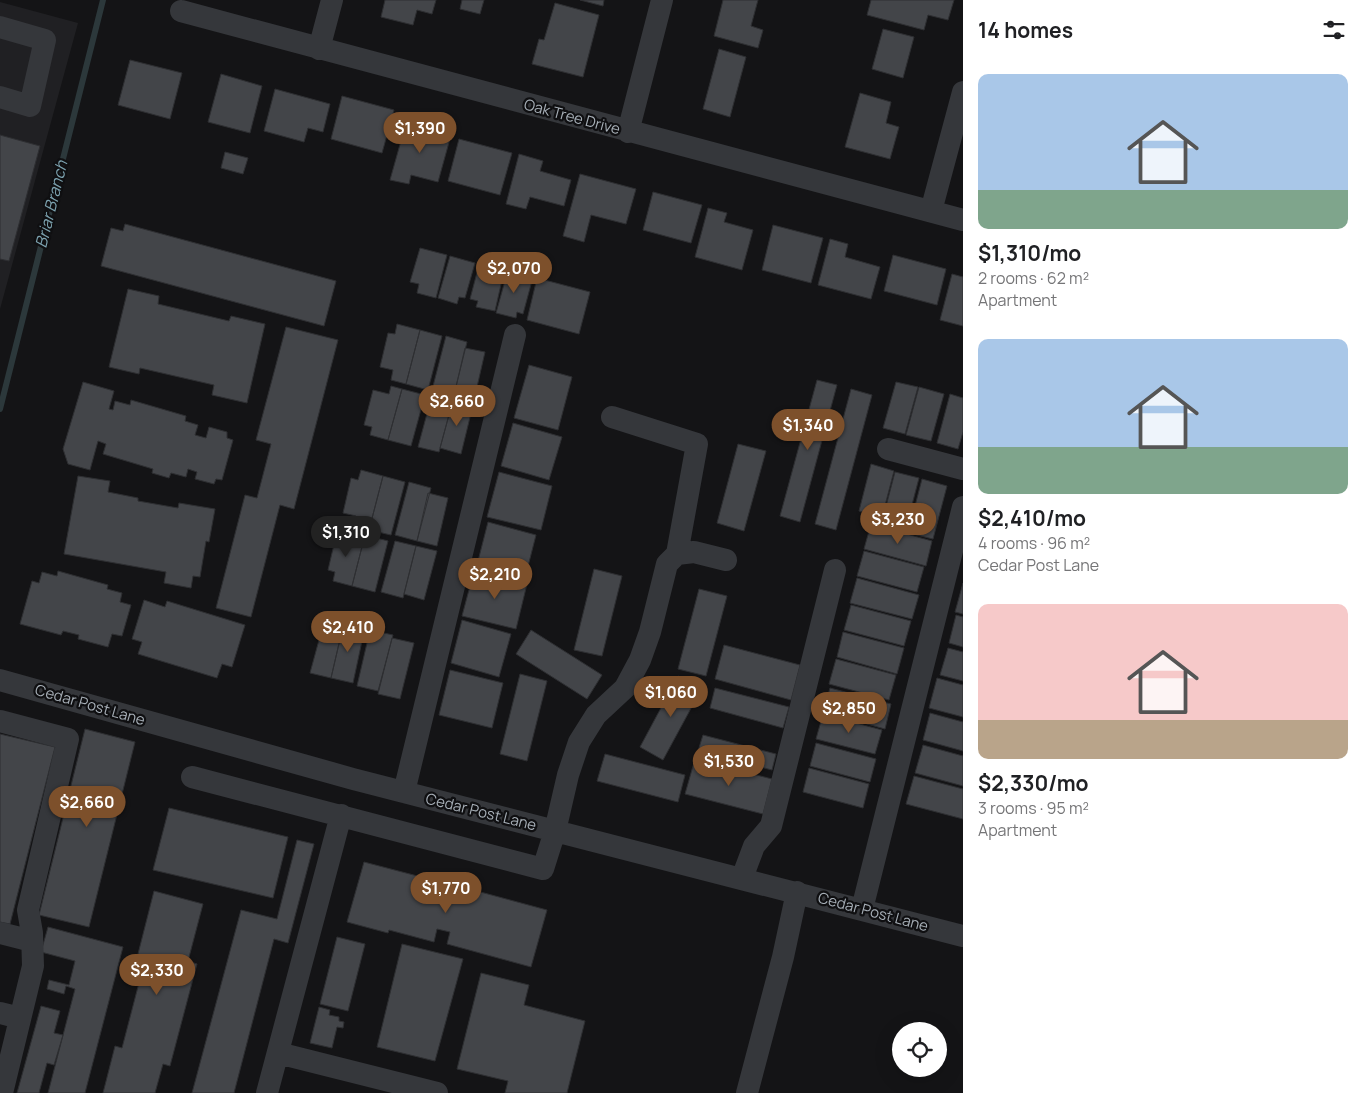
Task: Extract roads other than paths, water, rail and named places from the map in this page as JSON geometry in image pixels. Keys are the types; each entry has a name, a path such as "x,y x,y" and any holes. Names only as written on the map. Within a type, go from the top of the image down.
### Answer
{"street":[{"path":"319,50 332,0"},
{"path":"628,132 662,0"},
{"name":"Oak Tree Drive","path":"181,12 963,220"},
{"path":"0,27 46,40 30,106 0,97"},
{"path":"931,211 963,92"},
{"path":"404,792 516,335"},
{"path":"192,777 543,869 555,831 568,775 579,742 596,715 625,688 640,660 650,632 667,564 677,554 697,444 612,417"},
{"path":"888,449 963,469"},
{"path":"862,909 963,507"},
{"path":"677,554 694,552 726,560"},
{"path":"742,878 754,846 771,826 834,570"},
{"name":"Cedar Post Lane","path":"0,680 404,792 963,936"},
{"path":"0,721 68,739 28,910 33,966 10,1015 2,1093"},
{"path":"267,1093 340,816"},
{"path":"746,1093 783,957 797,892"},
{"path":"0,933 32,941"},
{"path":"278,1053 436,1093"}],"waterway":[{"name":"Briar Branch","path":"0,409 103,0"}]}
